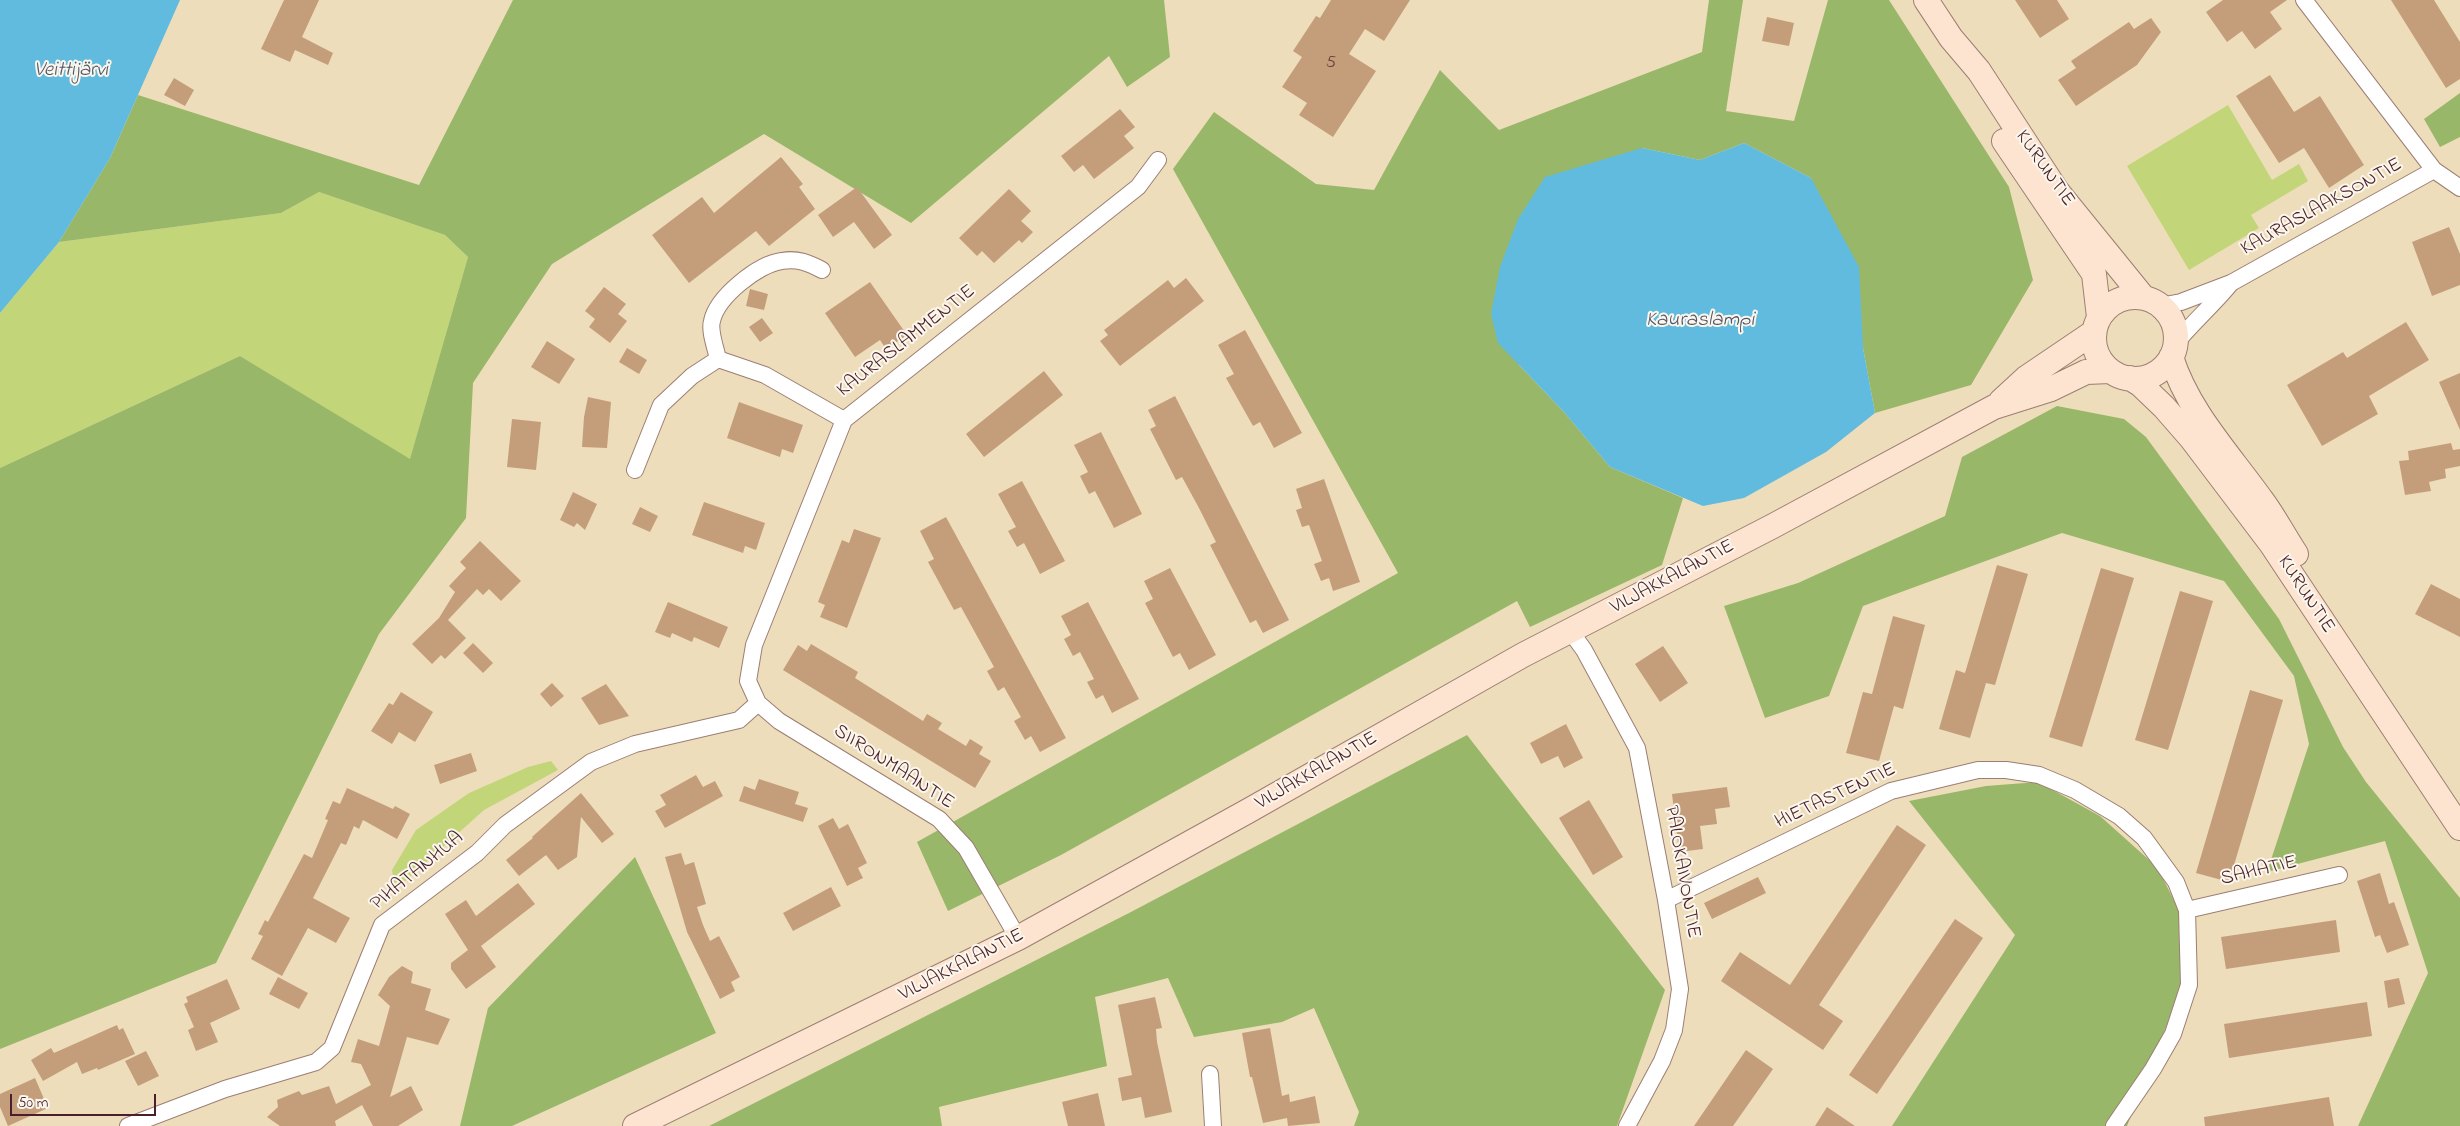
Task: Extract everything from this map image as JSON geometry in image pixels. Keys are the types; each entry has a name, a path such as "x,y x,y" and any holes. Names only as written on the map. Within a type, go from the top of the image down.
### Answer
{"main road":[{"name":"KURUNTIE","path":"1926,0 1951,38 1979,71 2057,191 2151,302"},
{"name":"KURUNTIE","path":"1951,38 1966,82 2028,178 2080,250 2094,274 2097,324"},
{"path":"2126,298 2151,302 2170,316 2174,330 2173,350 2163,366 2153,374 2142,378 2120,374 2100,360 2095,347 2097,324 2111,304 2126,298"},
{"name":"VILJAKKALANTIE","path":"1994,407 2026,378 2097,324"},
{"name":"KURUNTIE","path":"2173,350 2184,393 2204,423 2262,500 2330,608 2460,804"},
{"name":"VILJAKKALANTIE","path":"635,1126 1018,938 1248,811 1523,655 1572,632 1994,407 2051,389 2086,372 2120,374"},
{"name":"KURUNTIE","path":"2120,374 2141,385 2164,407 2272,545 2460,828"}],"street":[{"path":"2304,0 2434,170 2460,188"},
{"name":"KAURASLAMMENTIE","path":"758,703 748,681 754,645 844,420 1138,186 1158,160"},
{"name":"KAURASLAAKSONTIE","path":"2151,302 2181,302 2231,283 2434,170"},
{"path":"718,359 711,322 719,304 750,275 781,260 806,261 822,270"},
{"name":"KAURASLAAKSONTIE","path":"2173,350 2193,321 2215,302 2231,283"},
{"path":"718,359 765,375 844,420"},
{"path":"635,470 661,405 692,376 718,359"},
{"name":"PALOKAIVONTIE","path":"1572,632 1584,650 1637,748 1666,900 1680,989 1674,1030 1662,1061 1627,1126"},
{"name":"SIIRONMAANTIE","path":"758,703 779,721 939,819 966,848 1018,938"},
{"name":"PIHATANHUA","path":"128,1126 225,1089 316,1062 332,1048 382,925 477,853 505,825 591,762 635,744 739,720 758,703"},
{"name":"HIETASTENTIE","path":"1666,900 1892,791 1978,770 2006,770 2039,775 2075,790 2118,816 2144,838 2176,882 2188,910 2189,985 2173,1034 2153,1069 2114,1126"},
{"name":"SAHATIE","path":"2188,910 2339,875"},
{"path":"1210,1074 1213,1126"}],"green space":[{"path":"513,0 1164,0 1170,57 1127,87 1109,56 911,223 764,134 552,264 473,383 466,518 379,634 216,963 0,1049 0,468 240,356 410,459 468,257 445,235 319,192 281,213 59,242 110,158 138,95 419,185"},
{"path":"1709,0 1743,0 1726,111 1794,121 1828,0 1889,0 2009,187 2033,280 1971,385 1875,413 1863,348 1811,178 1744,143 1700,160 1642,148 1519,365 1564,412 1610,467 1683,498 1662,565 1530,627 1517,601 1061,855 948,911 917,842 1398,573 1173,169 1214,112 1316,184 1374,190 1440,70 1499,130 1702,52"},
{"path":"2460,93 2460,137 2440,147 2424,119"},
{"path":"2228,105 2272,180 2299,164 2308,181 2251,215 2259,228 2189,270 2127,166"},
{"path":"319,192 445,235 468,257 410,460 240,356 0,468 0,313 59,242 281,213"},
{"path":"2057,406 2124,419 2146,437 2279,619 2343,747 2366,782 2460,898 2460,1126 2358,1126 2428,973 2385,841 2267,872 2309,744 2294,676 2224,581 2062,533 1863,606 1829,696 1765,718 1724,606 1798,583 1945,516 1962,457"},
{"path":"1467,735 1665,990 1617,1126 1354,1126 1359,1112 1314,1008 1282,1022 1194,1037 1168,978 1095,997 1107,1066 939,1107 942,1126 709,1126 1129,913"},
{"path":"551,761 558,770 484,810 403,883 394,883 392,870 416,830 469,793 528,767"},
{"path":"2038,782 2100,816 2157,867 2181,914 2181,989 2127,1126 1892,1126 2015,935 1909,801 1986,786"},
{"path":"635,857 716,1033 512,1126 460,1126 488,1008"}],"water":[{"name":"Veittijärvi","path":"0,0 180,0 110,158 59,242 0,313"},
{"name":"Kauraslampi","path":"1744,143 1811,178 1859,267 1863,348 1875,413 1826,452 1744,498 1703,506 1610,467 1564,412 1498,343 1491,314 1500,267 1518,219 1545,177 1642,148 1700,160"}],"building":[{"path":"284,0 319,0 302,37 333,53 328,65 295,50 290,62 261,49"},
{"path":"1331,0 1410,0 1384,41 1365,29 1349,54 1376,71 1333,137 1299,115 1307,103 1282,87 1302,57 1293,51 1316,16 1320,18"},
{"path":"2015,0 2057,0 2069,19 2040,38"},
{"path":"2223,0 2287,0 2270,12 2282,29 2255,49 2242,31 2227,42 2206,12"},
{"path":"2391,0 2434,0 2460,42 2460,79 2446,88"},
{"path":"1767,17 1794,23 1789,46 1762,41"},
{"path":"2151,18 2161,32 2137,65 2076,106 2058,80 2076,68 2071,61 2129,22 2134,29"},
{"path":"2270,75 2294,112 2320,96 2364,165 2329,188 2304,148 2279,163 2236,96"},
{"path":"174,78 194,90 185,106 164,95"},
{"path":"1120,109 1135,127 1124,136 1134,148 1094,179 1083,165 1074,172 1061,156"},
{"path":"781,157 803,184 799,187 815,209 769,246 756,231 689,283 652,235 702,197 714,213"},
{"path":"857,187 892,235 874,249 854,222 833,237 818,215"},
{"path":"1009,189 1031,211 1021,221 1033,232 1022,243 1019,240 994,263 982,251 977,256 959,238"},
{"path":"2449,227 2460,254 2460,285 2432,296 2412,242"},
{"path":"1186,278 1204,301 1120,366 1100,341 1108,335 1104,330 1168,280 1174,288"},
{"path":"870,282 907,335 886,349 880,340 855,357 825,313"},
{"path":"604,287 626,304 618,314 627,321 610,343 589,327 595,319 585,311"},
{"path":"750,289 768,294 764,310 746,306"},
{"path":"762,318 773,333 760,342 749,327"},
{"path":"2406,322 2429,360 2369,396 2378,414 2322,446 2287,385 2343,352 2347,358"},
{"path":"1245,330 1302,433 1274,448 1260,422 1253,426 1226,378 1234,374 1218,345"},
{"path":"547,341 575,359 559,384 531,367"},
{"path":"627,348 647,360 639,374 619,362"},
{"path":"1044,371 1063,395 984,457 966,434"},
{"path":"2460,373 2460,430 2439,382"},
{"path":"1175,396 1289,620 1263,633 1256,620 1250,623 1210,545 1216,542 1199,508 1182,477 1176,480 1150,429 1156,426 1148,410"},
{"path":"588,397 611,402 607,448 582,447 584,417"},
{"path":"739,402 803,425 793,453 782,449 780,457 727,438"},
{"path":"512,419 541,422 536,470 507,467"},
{"path":"1101,432 1142,514 1114,528 1095,491 1089,494 1080,476 1088,472 1074,445"},
{"path":"2451,443 2453,450 2460,449 2460,466 2445,469 2446,478 2429,482 2431,491 2405,495 2399,461 2409,460 2408,451"},
{"path":"1324,479 1360,582 1333,591 1329,578 1321,581 1314,564 1322,561 1309,525 1302,527 1296,510 1302,508 1296,489"},
{"path":"1022,481 1065,561 1040,574 1024,543 1017,547 1008,531 1016,527 998,494"},
{"path":"573,492 597,504 585,530 577,523 574,527 560,520"},
{"path":"704,502 765,523 756,550 745,546 743,553 692,535"},
{"path":"640,507 658,516 650,532 632,524"},
{"path":"946,517 1066,738 1040,752 1031,736 1025,740 1014,721 1021,717 1004,687 998,691 987,671 994,667 961,607 954,610 928,562 934,559 920,531"},
{"path":"854,529 881,538 847,628 820,617 825,605 818,602 842,540 849,543"},
{"path":"480,541 521,581 501,601 489,589 483,595 477,589 448,620 466,638 445,659 441,655 432,664 412,644 439,618 455,592 449,586 466,568 460,562"},
{"path":"1997,565 2028,574 1995,685 1986,683 1970,738 1939,729 1956,670 1965,673"},
{"path":"1170,568 1216,655 1189,670 1180,653 1173,657 1145,603 1153,599 1144,581"},
{"path":"2101,568 2134,578 2082,747 2049,737"},
{"path":"2431,584 2460,599 2460,637 2415,614"},
{"path":"2180,591 2213,601 2168,750 2135,740"},
{"path":"668,602 728,627 719,648 694,637 692,642 672,633 670,638 655,632"},
{"path":"1088,602 1139,699 1112,713 1103,695 1096,699 1087,682 1094,679 1080,652 1073,656 1064,639 1071,635 1061,616"},
{"path":"1893,616 1925,625 1903,709 1894,706 1879,761 1846,753 1863,692 1872,694"},
{"path":"473,643 493,663 483,673 463,653"},
{"path":"811,644 858,672 855,678 923,721 927,714 942,723 938,729 966,746 970,739 983,747 979,754 991,761 975,788 783,670 798,645 807,651"},
{"path":"1663,646 1688,683 1660,702 1635,664"},
{"path":"552,683 564,696 551,707 540,694"},
{"path":"606,684 629,716 599,725 581,698"},
{"path":"2250,690 2283,700 2229,882 2196,873"},
{"path":"401,692 433,712 415,742 399,732 392,744 371,731 389,703 393,705"},
{"path":"1566,724 1583,758 1564,768 1558,756 1541,764 1530,743"},
{"path":"471,753 477,771 440,784 434,765"},
{"path":"696,775 703,787 715,781 723,796 665,828 655,811 666,805 660,795"},
{"path":"759,779 799,792 795,804 808,808 803,822 739,801 744,786 755,790"},
{"path":"1727,787 1730,807 1715,809 1717,824 1700,826 1703,849 1679,852 1672,794"},
{"path":"347,788 393,809 395,806 410,814 397,839 363,820 359,829 354,826 346,845 341,843 313,898 350,918 336,943 308,928 282,976 251,959 263,936 258,934 265,920 268,922 304,854 312,858 328,820 325,819 333,801 340,804"},
{"path":"581,793 614,834 602,843 581,817 577,857 558,870 546,855 519,876 506,860 533,838"},
{"path":"1589,800 1623,857 1593,875 1559,818"},
{"path":"833,818 839,829 848,824 867,863 858,868 863,878 847,886 818,826"},
{"path":"1897,825 1926,845 1819,1005 1843,1021 1823,1050 1721,981 1740,952 1790,985"},
{"path":"681,853 685,865 694,862 706,904 697,907 710,941 719,936 740,977 731,982 735,991 720,999 687,932 665,857"},
{"path":"2380,873 2389,904 2394,902 2409,945 2387,953 2380,935 2375,937 2357,881"},
{"path":"1758,877 1766,893 1712,919 1704,903"},
{"path":"518,883 535,904 481,946 496,967 466,989 451,969 451,963 468,950 445,914 466,900 476,916"},
{"path":"831,887 841,906 793,931 783,913"},
{"path":"1955,919 1983,938 1877,1094 1849,1075"},
{"path":"2336,920 2340,952 2226,969 2221,937"},
{"path":"402,966 413,972 411,983 431,989 425,1010 450,1019 438,1045 407,1037 390,1097 411,1086 423,1110 398,1126 373,1126 362,1105 335,1121 336,1126 280,1126 267,1117 278,1107 277,1100 299,1091 302,1095 329,1086 336,1104 371,1085 361,1064 351,1062 358,1039 379,1046 390,1006 378,995 389,977"},
{"path":"278,977 308,993 299,1009 269,994"},
{"path":"2399,978 2405,1004 2388,1008 2384,981"},
{"path":"227,979 240,1009 210,1023 218,1042 196,1051 188,1030 194,1027 184,1004 188,1002 186,997"},
{"path":"1155,997 1162,1028 1156,1029 1157,1042 1172,1112 1145,1118 1141,1097 1122,1101 1118,1078 1132,1075 1118,1005"},
{"path":"2367,1002 2372,1036 2229,1058 2224,1024"},
{"path":"117,1025 119,1030 123,1028 135,1054 98,1070 97,1068 82,1074 77,1062 43,1081 31,1060 51,1048 54,1053"},
{"path":"1270,1028 1282,1096 1289,1094 1290,1102 1315,1096 1320,1123 1288,1126 1287,1118 1263,1123 1252,1077 1250,1077 1242,1033"},
{"path":"1746,1050 1773,1069 1733,1126 1694,1126"},
{"path":"146,1051 159,1076 138,1086 125,1061"},
{"path":"35,1078 48,1108 8,1126 0,1107 0,1094"},
{"path":"1098,1093 1105,1126 1068,1126 1062,1102"},
{"path":"2329,1097 2334,1126 2205,1126 2204,1117"},
{"path":"1827,1107 1855,1126 1815,1126"}]}
